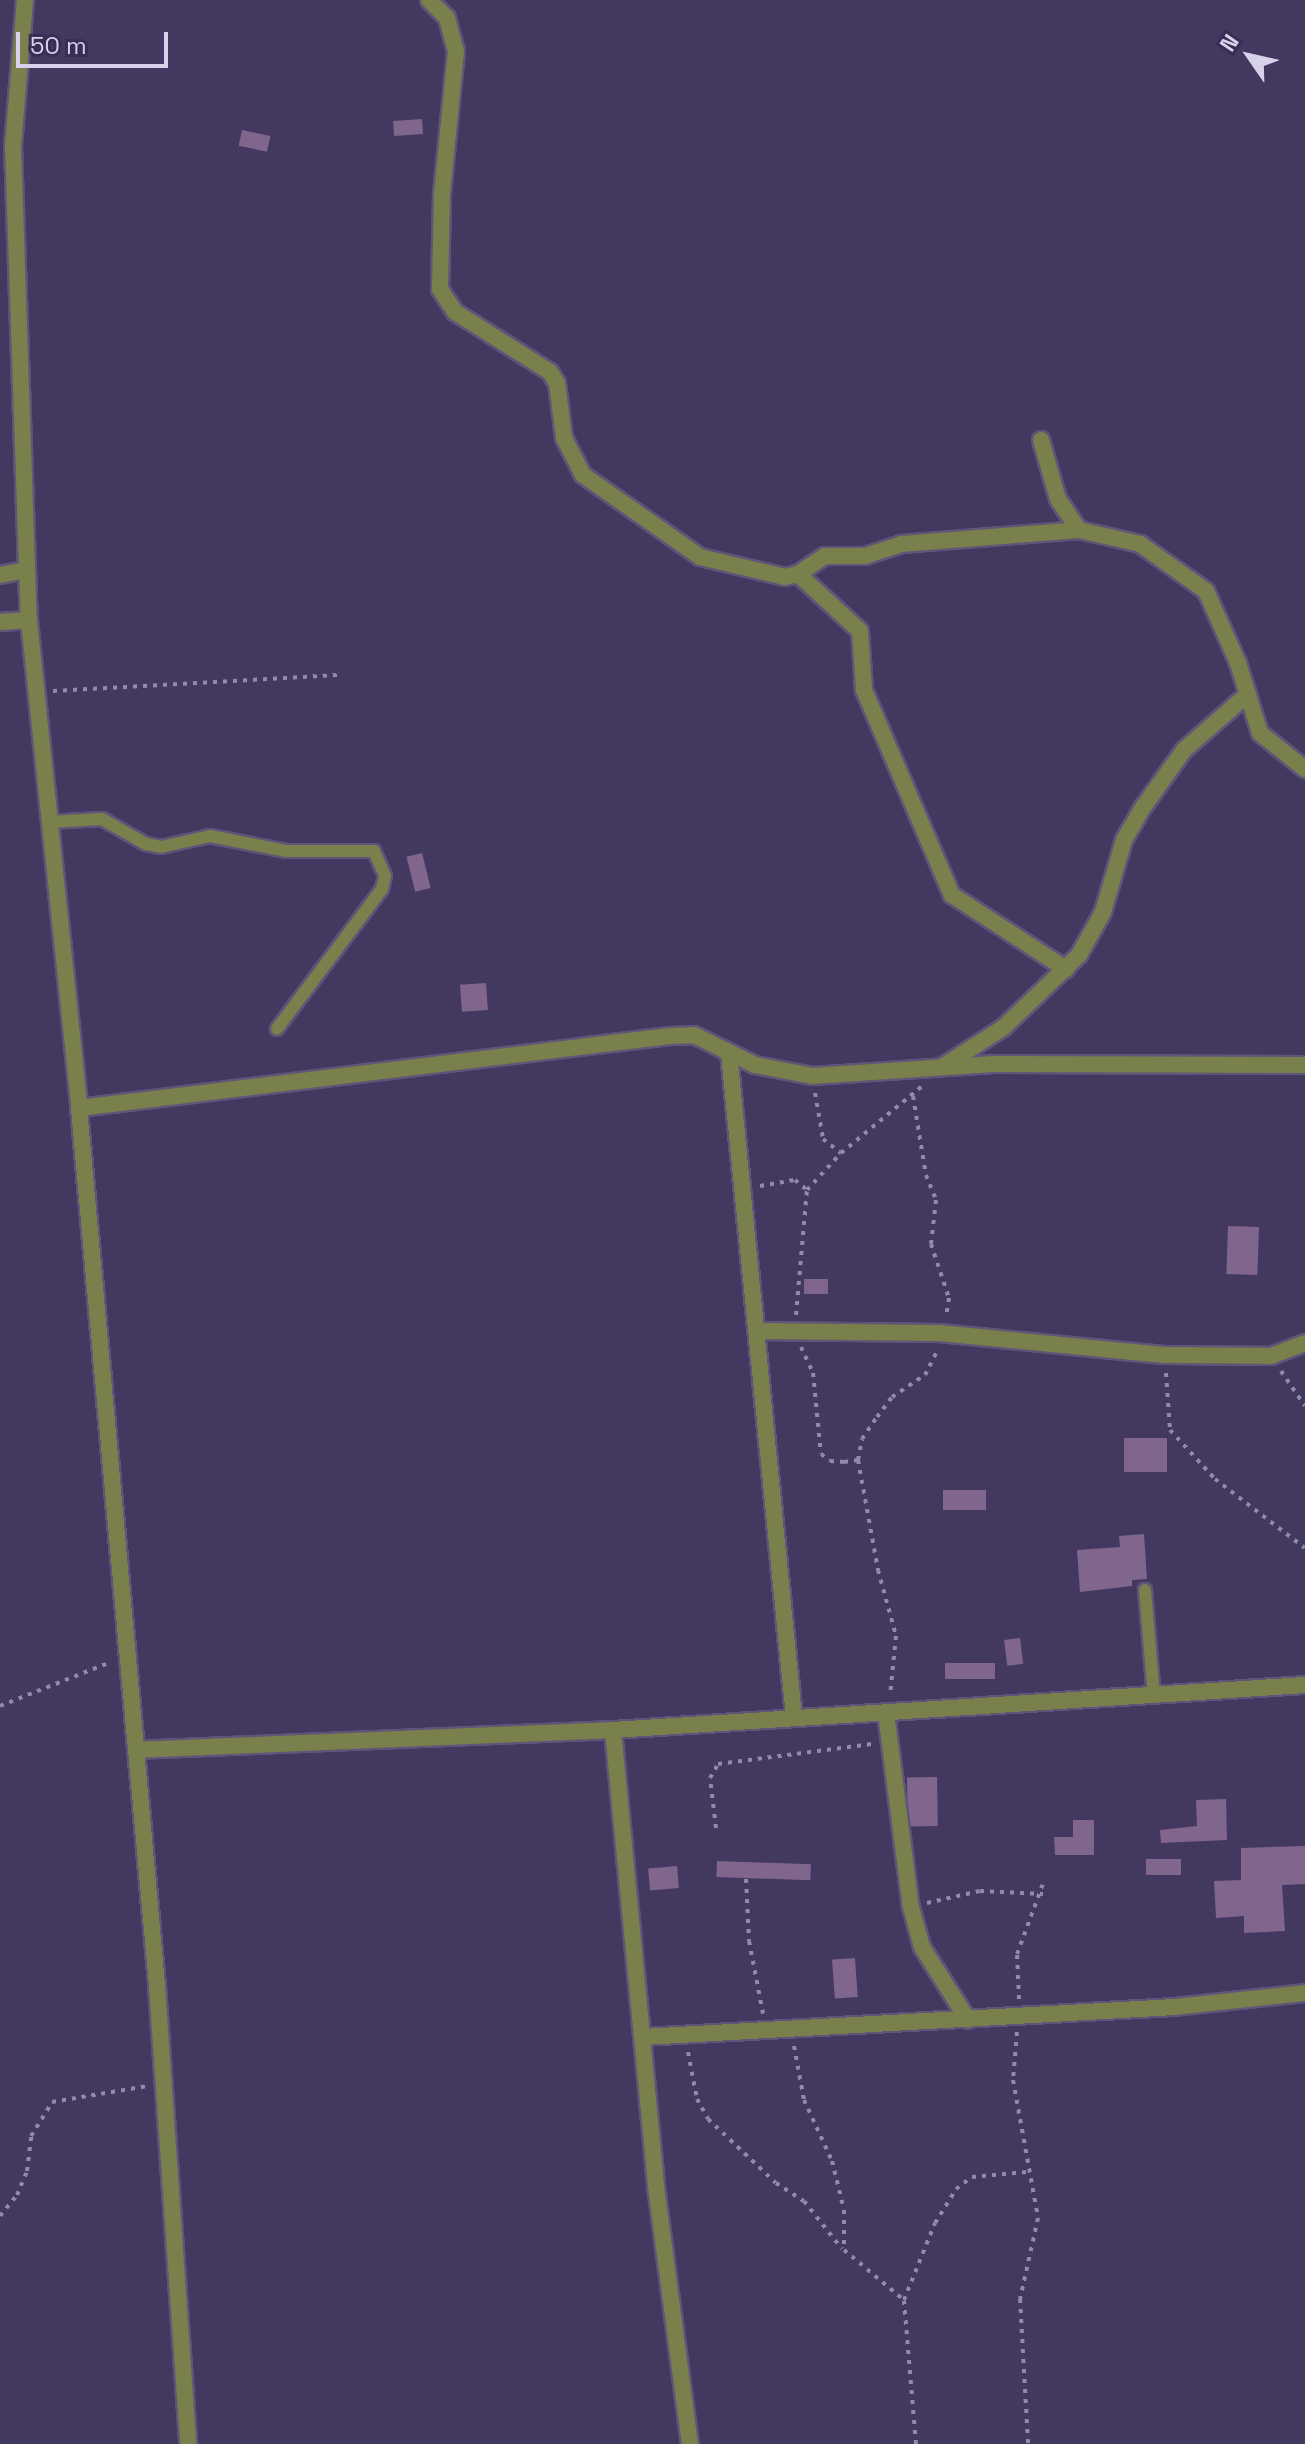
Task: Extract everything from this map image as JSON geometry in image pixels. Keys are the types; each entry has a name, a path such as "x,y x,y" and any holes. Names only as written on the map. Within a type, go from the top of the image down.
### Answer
{"street":[{"path":"25,0 13,146 29,620 79,1108 128,1655 188,2444"},
{"path":"429,0 447,18 456,51 442,194 444,299 455,312 550,372 557,383 564,438 583,475 700,557 785,577 798,574 825,556 865,556 901,544 934,546 1079,530 1140,544 1200,584 1213,604 1260,733 1305,769"},
{"path":"1041,440 1054,470 1058,499 1079,530"},
{"path":"0,575 26,570"},
{"path":"798,574 860,631 864,690 952,895 1066,969"},
{"path":"0,622 29,620"},
{"path":"940,1068 1004,1027 1066,969 1103,912 1124,840 1152,795 1184,750 1248,694"},
{"path":"79,1108 694,1035 755,1065 812,1076 940,1068 1305,1065"},
{"path":"729,1053 794,1717"},
{"path":"758,1331 939,1333 1164,1355 1271,1356 1305,1343"},
{"path":"136,1750 613,1730 1305,1685"},
{"path":"886,1713 911,1907 922,1947 968,2020"},
{"path":"613,1730 643,2037 690,2444"},
{"path":"643,2037 687,2033 791,2032 1305,1993"}],"lane":[{"path":"48,822 102,819 146,844 161,847 210,836 286,851 374,851 385,876 382,889 277,1029"},
{"path":"1145,1590 1154,1697"}],"path":[{"path":"34,692 342,675"},
{"path":"742,1189 789,1180 801,1181 807,1190 841,1153 913,1096 940,1068"},
{"path":"812,1076 823,1139 841,1153"},
{"path":"886,1713 898,1660 896,1636 878,1570 858,1460 862,1439 892,1397 934,1363 949,1298 931,1244 936,1200 926,1175 913,1096"},
{"path":"1164,1355 1170,1430 1215,1479 1305,1548"},
{"path":"1271,1356 1305,1406"},
{"path":"830,1461 858,1460"},
{"path":"0,1706 128,1655"},
{"path":"716,1828 710,1778 718,1764 889,1742"},
{"path":"746,1879 749,1941 767,2032"},
{"path":"1028,2444 1020,2299 1038,2218 1027,2172 1013,2080 1019,2016 1017,1954 1043,1894 1044,1881"},
{"path":"911,1907 980,1891 1043,1894"},
{"path":"791,2032 804,2100 832,2161 844,2210 844,2250"},
{"path":"687,2033 688,2065 708,2119 776,2183 804,2201 844,2250 904,2300"},
{"path":"0,2216 17,2195 27,2171 31,2136 52,2102 162,2084"},
{"path":"916,2444 904,2300 935,2223 956,2189 972,2177 1027,2172"}],"building":[{"path":"422,119 423,134 394,136 393,121"},
{"path":"242,130 270,136 267,152 239,146"},
{"path":"422,853 431,888 415,892 406,857"},
{"path":"486,983 488,1010 462,1012 460,985"},
{"path":"1228,1226 1259,1227 1257,1275 1226,1274"},
{"path":"804,1279 828,1279 828,1294 804,1294"},
{"path":"1124,1438 1167,1438 1167,1472 1124,1472"},
{"path":"943,1490 986,1490 986,1510 943,1510"},
{"path":"1144,1534 1147,1579 1132,1580 1132,1586 1080,1592 1077,1550 1120,1547 1119,1536"},
{"path":"1020,1638 1023,1664 1007,1666 1004,1640"},
{"path":"945,1663 995,1663 995,1679 945,1679"},
{"path":"937,1777 938,1826 908,1827 907,1778"},
{"path":"1226,1799 1227,1840 1161,1843 1160,1830 1197,1826 1196,1800"},
{"path":"1073,1820 1094,1820 1094,1855 1055,1855 1054,1837 1073,1837"},
{"path":"1305,1846 1305,1884 1282,1885 1285,1931 1244,1933 1244,1916 1216,1918 1214,1881 1241,1880 1241,1848"},
{"path":"1146,1859 1181,1859 1181,1875 1146,1875"},
{"path":"717,1861 811,1864 810,1880 716,1877"},
{"path":"677,1866 679,1888 650,1890 648,1869"},
{"path":"855,1958 858,1997 835,1999 832,1960"}]}
